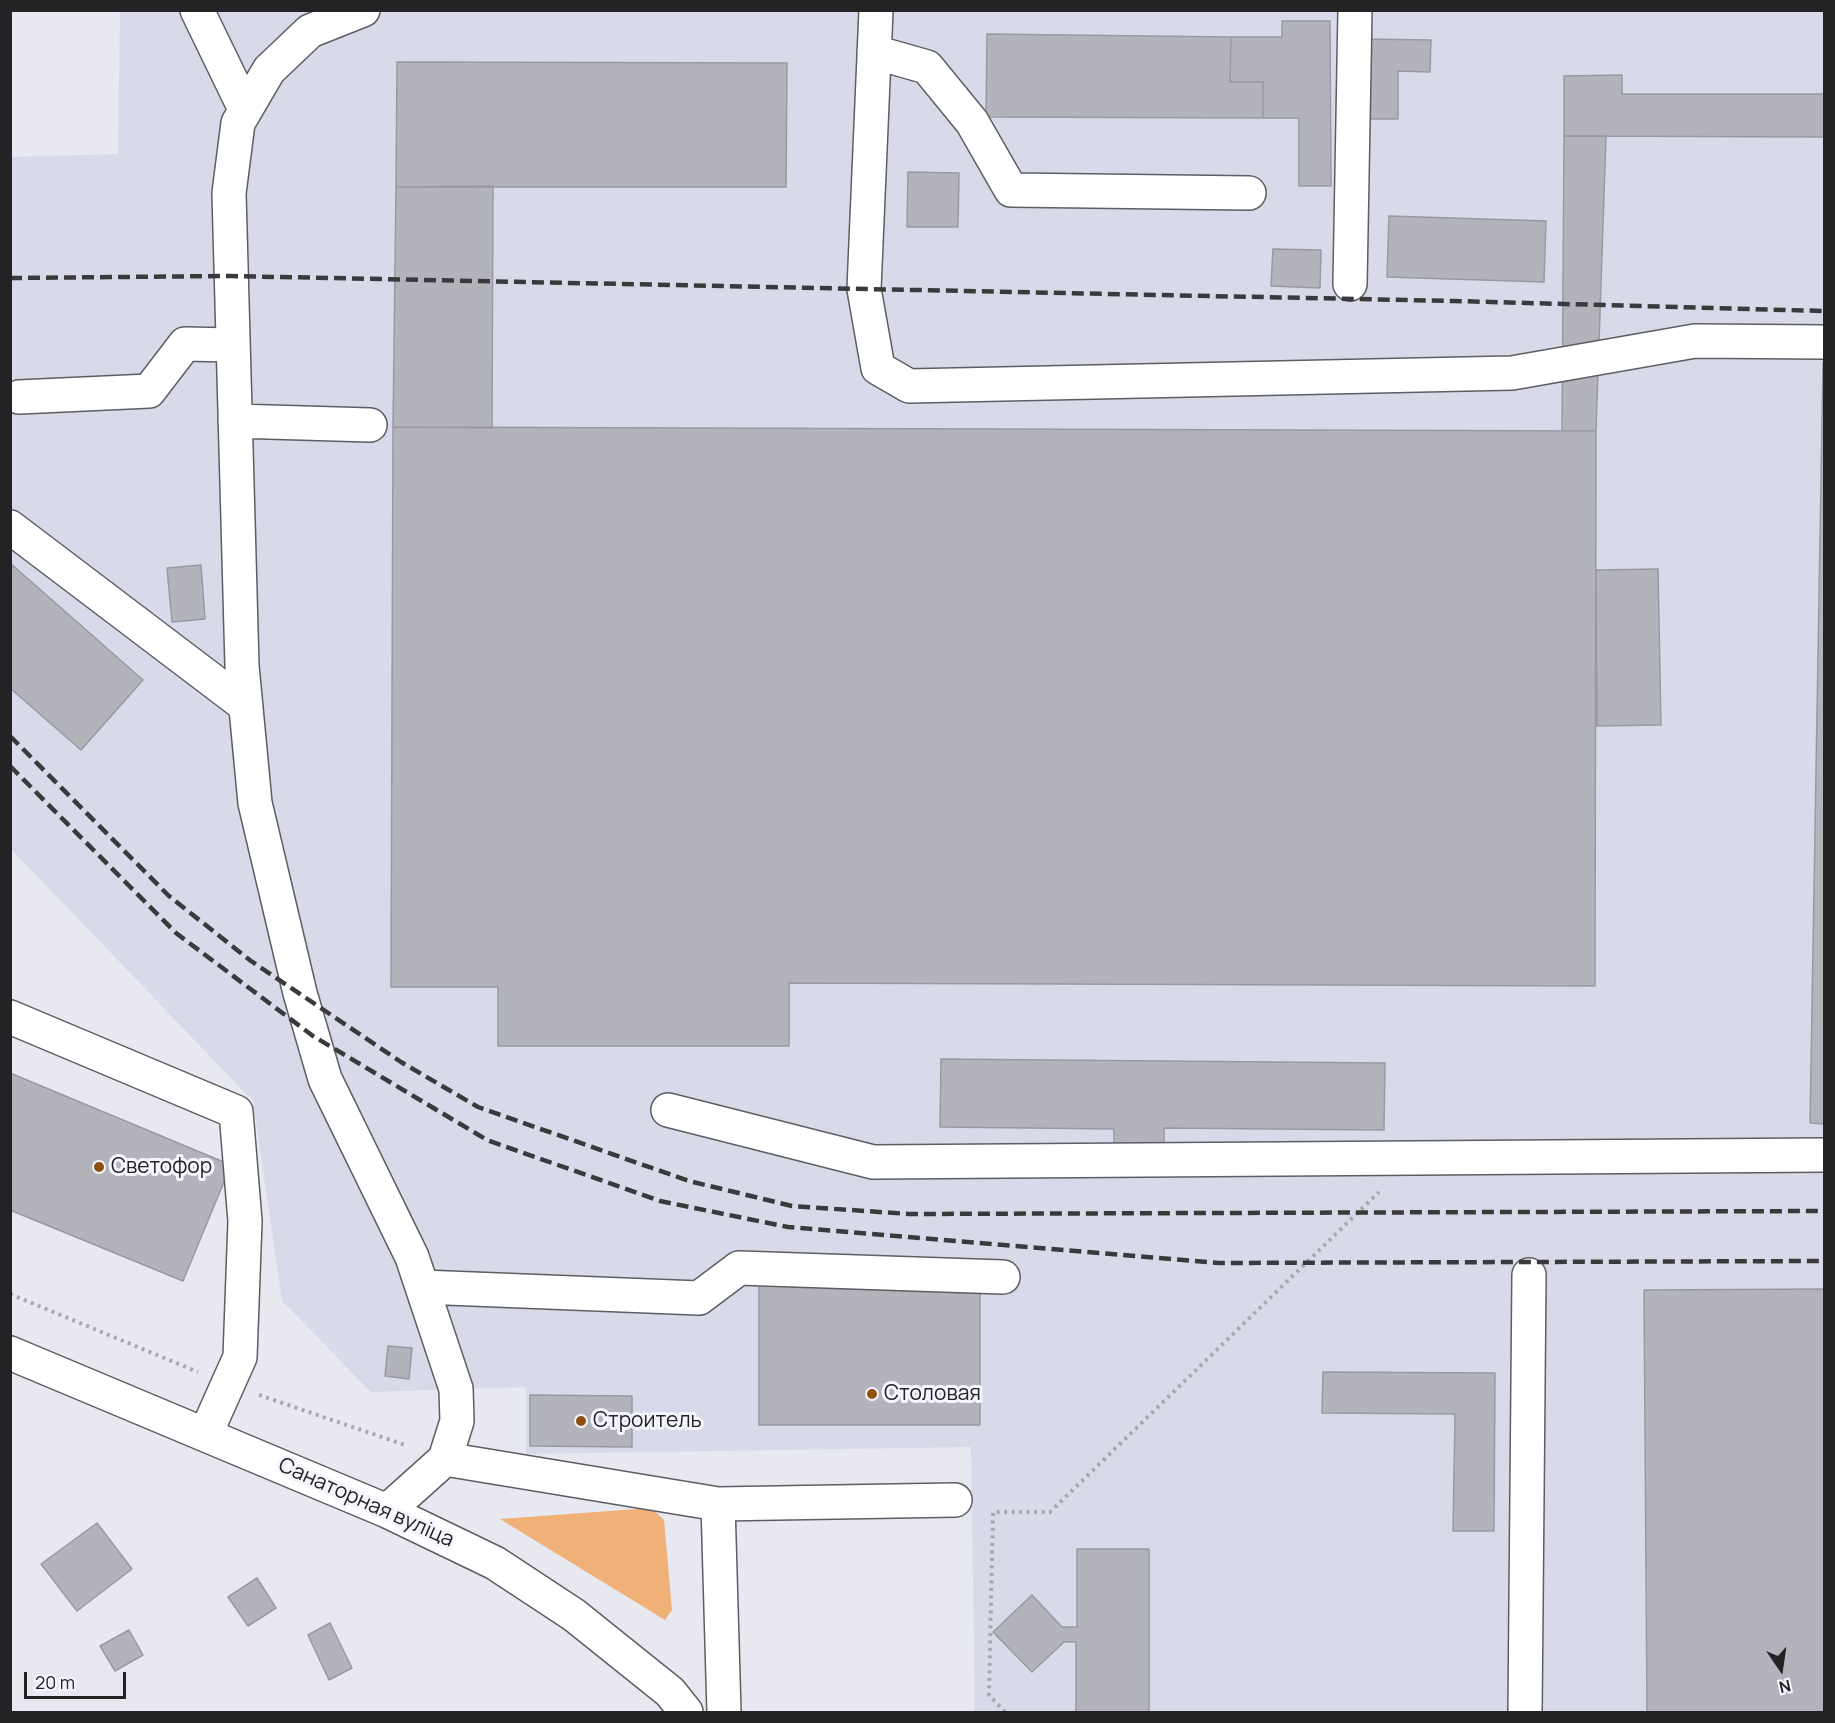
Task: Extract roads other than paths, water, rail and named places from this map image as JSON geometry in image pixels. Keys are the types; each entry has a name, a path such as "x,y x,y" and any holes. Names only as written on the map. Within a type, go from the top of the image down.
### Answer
{"street":[{"path":"197,10 245,109"},
{"path":"363,10 310,32 269,70 238,123 229,194 242,666 255,803 300,993 325,1079 412,1257 456,1389 457,1421 445,1459 387,1510"},
{"path":"876,10 864,289 878,368 909,386 1512,373 1695,341 1824,342"},
{"path":"1350,284 1355,10"},
{"path":"874,52 927,67 972,122 1011,190 1249,193"},
{"path":"19,397 149,391 185,344 233,345"},
{"path":"235,421 370,425"},
{"path":"10,527 246,706"},
{"path":"10,1017 236,1112 245,1221 240,1357 206,1433"},
{"path":"668,1110 873,1162 1824,1155"},
{"path":"422,1287 699,1298 739,1268 1003,1277"},
{"path":"1525,1713 1529,1275"},
{"name":"Санаторная вуліца","path":"10,1353 387,1510 495,1563 574,1615 678,1702 723,1713"},
{"path":"445,1459 718,1504 955,1500"},
{"path":"718,1504 723,1713"}],"railway":[{"path":"10,278 231,276 1454,301 1824,311"},
{"path":"10,736 169,896 251,961 401,1062 478,1107 689,1181 792,1206 909,1214 1824,1211"},
{"path":"10,766 176,933 313,1036 487,1140 660,1201 788,1227 1219,1263 1824,1261"}],"place":[{"name":"Светофор","path":"99,1167"},
{"name":"Столовая","path":"872,1394"},
{"name":"Строитель","path":"581,1421"}]}
